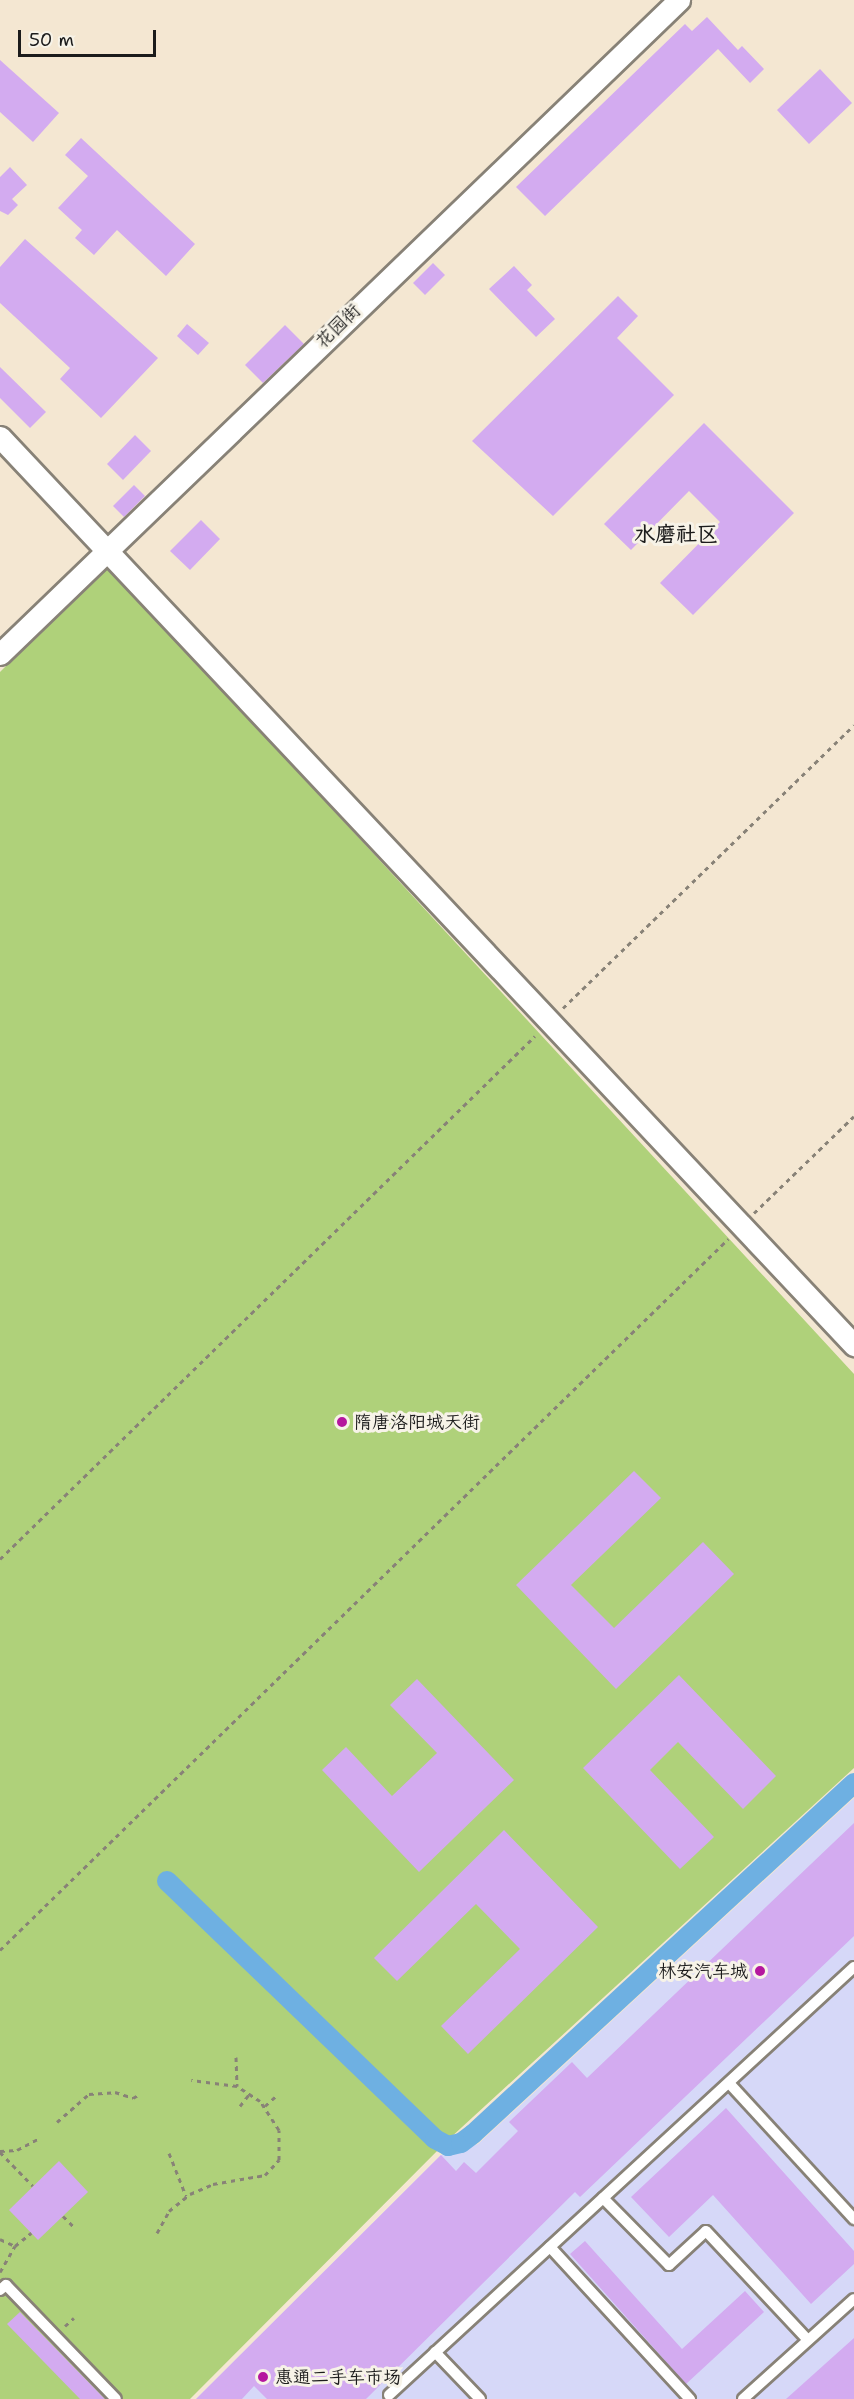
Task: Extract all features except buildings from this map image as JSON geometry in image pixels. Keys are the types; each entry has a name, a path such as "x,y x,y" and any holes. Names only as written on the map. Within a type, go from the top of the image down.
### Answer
{"street":[{"name":"花园街","path":"0,654 679,0"},
{"path":"0,437 854,1345"}],"lane":[{"path":"389,2395 854,1967"},
{"path":"729,2083 854,2219"},
{"path":"603,2198 669,2265 706,2231 808,2340"},
{"path":"550,2247 690,2399"},
{"path":"0,2290 6,2285 116,2399"},
{"path":"743,2399 854,2299"},
{"path":"435,2352 480,2399"}],"path":[{"path":"0,1559 854,725"},
{"path":"0,1950 854,1116"},
{"path":"236,2057 237,2086"},
{"path":"157,2233 169,2211 186,2196 213,2184 252,2180 274,2168 282,2146 279,2130 265,2106 250,2093 237,2086 191,2080"},
{"path":"57,2122 89,2094 108,2091 133,2097 140,2094"},
{"path":"240,2106 250,2093"},
{"path":"265,2106 276,2096"},
{"path":"0,2151 17,2150 38,2139"},
{"path":"0,2151 33,2186"},
{"path":"169,2153 186,2196"},
{"path":"63,2216 73,2226"},
{"path":"0,2273 5,2259 15,2246 31,2233"},
{"path":"0,2239 15,2246"}],"shaded area":[{"name":"林安汽车城","path":"854,1798 854,2399 196,2399 441,2155 478,2144"}],"green space":[{"path":"107,565 854,1374 854,1768 449,2139 190,2399 0,2399 0,672"}],"waterway":[{"path":"167,1881 435,2139 448,2146 461,2143 473,2134 854,1783"}],"place":[{"name":"隋唐洛阳城天街","path":"342,1422"},
{"name":"林安汽车城","path":"760,1971"},
{"name":"惠通二手车市场","path":"263,2377"}],"district":[{"name":"水磨社区","path":"676,534"}]}
